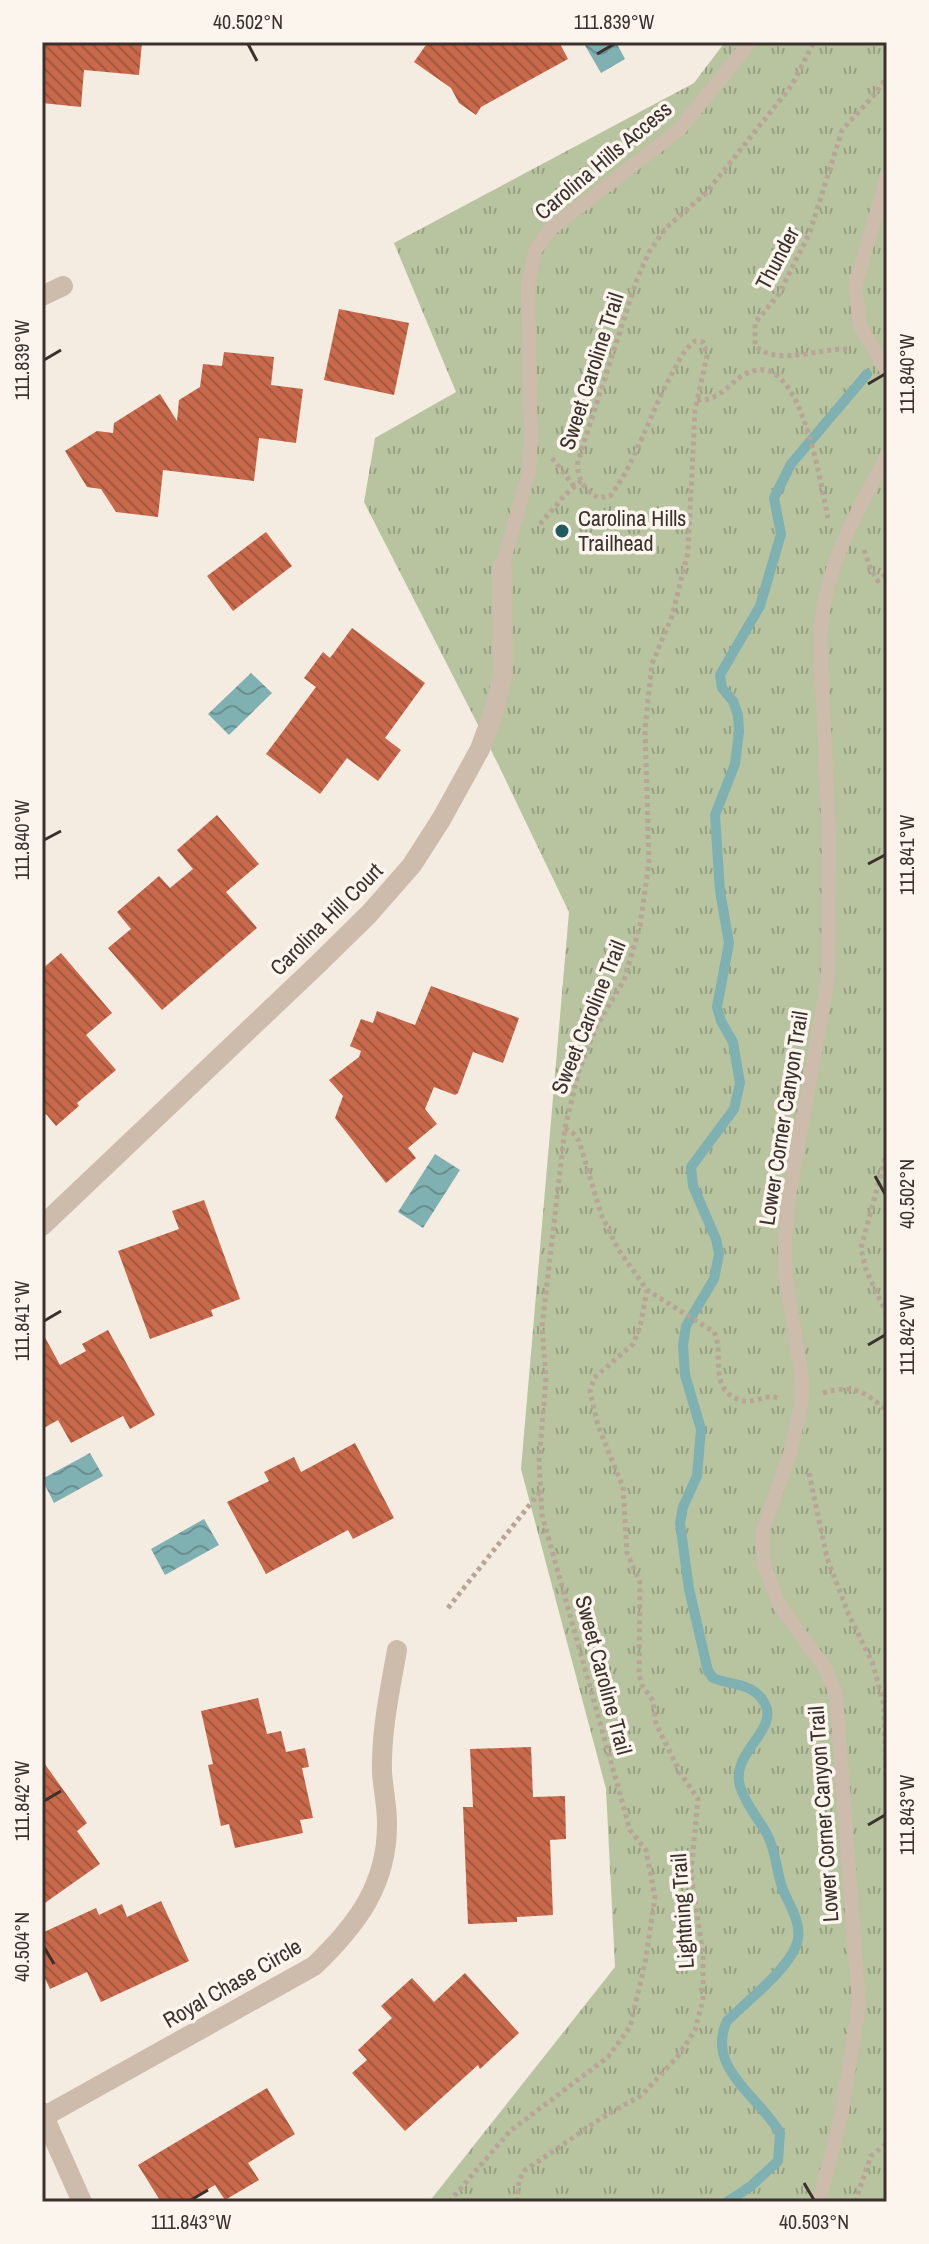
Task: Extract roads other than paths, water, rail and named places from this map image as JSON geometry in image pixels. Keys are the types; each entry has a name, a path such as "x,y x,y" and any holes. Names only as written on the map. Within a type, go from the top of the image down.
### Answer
{"street":[{"path":"42,296 63,286"},
{"name":"Carolina Hill Court","path":"42,1226 316,966 369,914 412,865 480,749 494,711 503,674 502,567"},
{"name":"Royal Chase Circle","path":"43,2114 314,1966 344,1938 361,1915 384,1859 387,1822 382,1773 384,1726 397,1650"},
{"path":"43,2114 82,2202"}],"lane":[{"name":"Carolina Hills Access","path":"502,567 529,472 528,287 535,251 548,231 680,129 750,42"},
{"path":"887,177 855,286 860,326 887,371"},
{"name":"Lower Corner Canyon Trail","path":"819,2202 842,2112 859,2005 836,1694 825,1668 780,1606 764,1565 763,1530 796,1432 802,1400 802,1378 786,1279 785,1242 789,1196 828,979 829,834 821,609 829,577 847,531 887,456"}],"water":[{"path":"583,42 616,42 625,59 601,73"},
{"path":"251,673 272,693 229,735 208,714"},
{"path":"435,1154 460,1170 423,1228 398,1212"},
{"path":"90,1453 103,1476 54,1503 42,1479"},
{"path":"204,1519 219,1545 165,1575 151,1549"}],"waterway":[{"path":"727,2202 751,2186 778,2161 780,2133 729,2068 723,2053 722,2038 727,2021 788,1960 798,1932 770,1840 740,1786 742,1763 761,1733 768,1714 765,1704 755,1692 713,1678 708,1671 689,1589 680,1523 683,1507 697,1476 701,1429 685,1375 683,1345 686,1326 714,1279 719,1254 716,1239 693,1186 691,1167 734,1109 740,1083 733,1042 717,1007 729,943 720,891 715,815 735,764 739,732 738,715 733,701 722,688 720,675 760,606 781,534 774,498 791,464 867,374"}],"place":[{"name":"Carolina Hills Trailhead","path":"562,531"}]}
